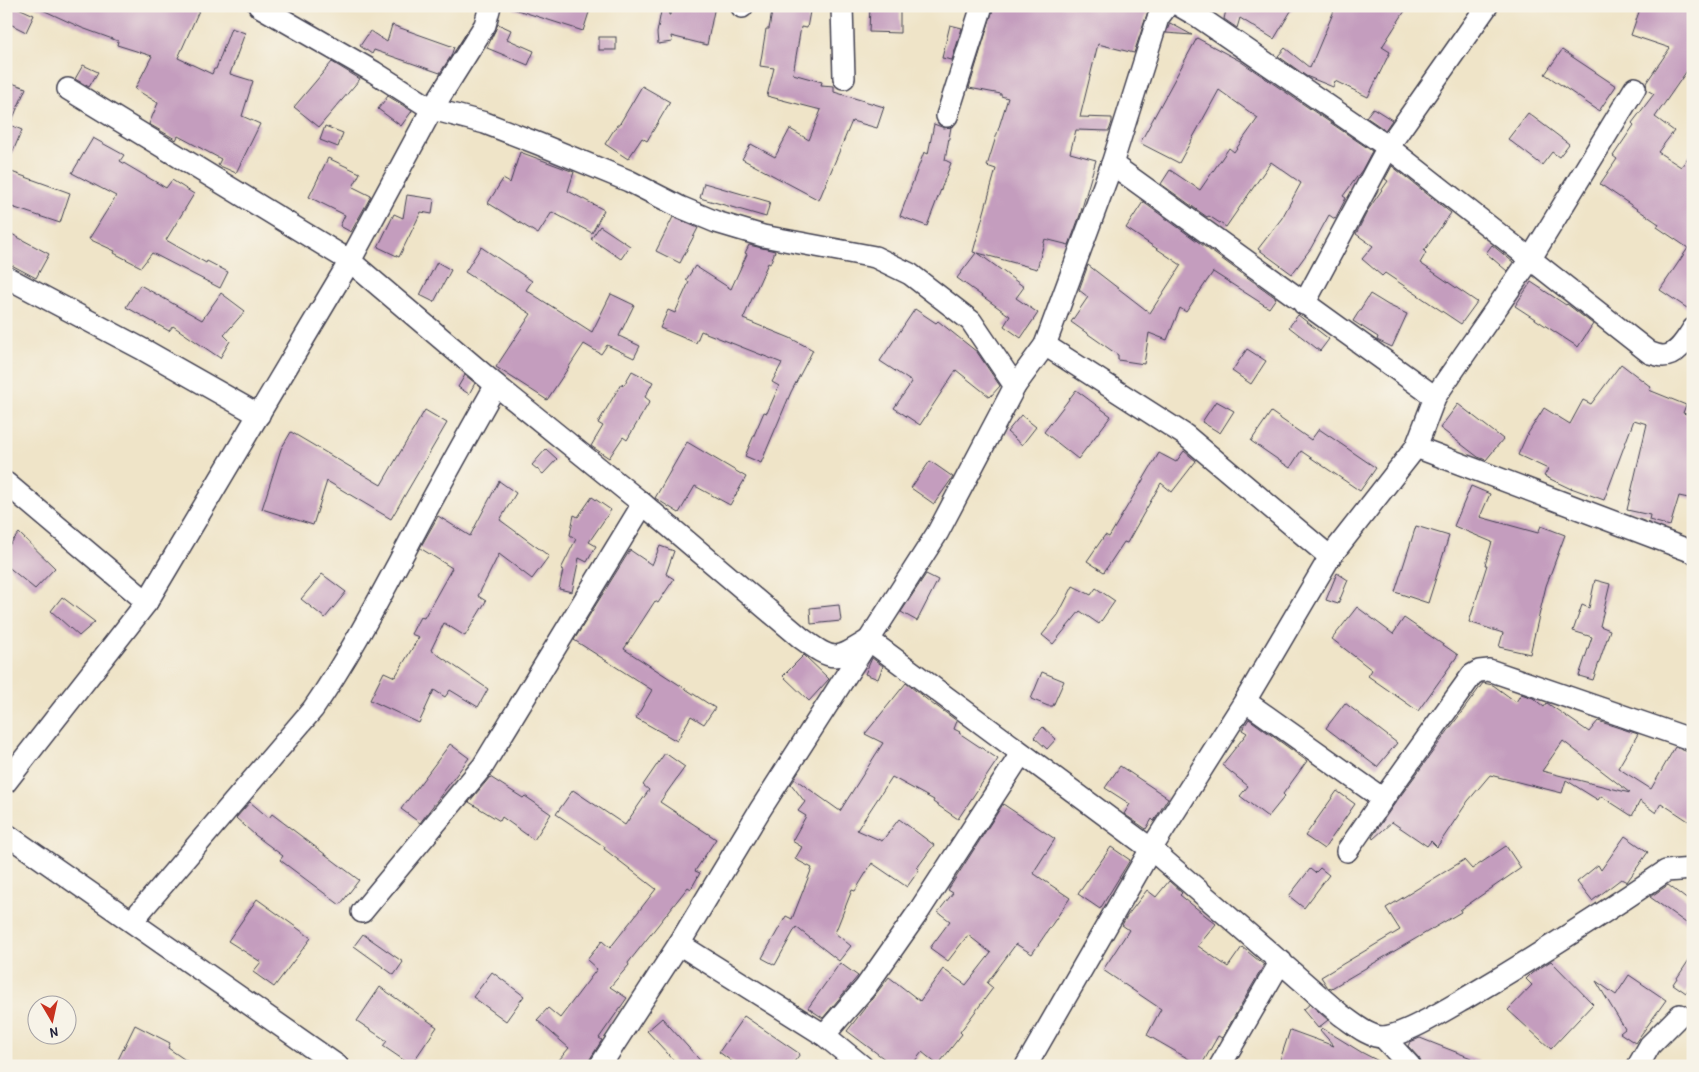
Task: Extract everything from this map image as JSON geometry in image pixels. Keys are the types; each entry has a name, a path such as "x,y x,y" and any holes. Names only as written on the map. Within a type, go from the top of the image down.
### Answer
{"street":[{"path":"259,6 374,72 432,109 485,123 539,144 629,181 680,207 716,222 763,236 875,257 910,274 971,321 1015,386"},
{"path":"6,782 147,602 350,261 432,109 485,25 490,6"},
{"path":"842,6 844,78"},
{"path":"947,116 982,6"},
{"path":"600,1066 679,944 760,810 938,532 1015,386 1045,345 1112,164 1158,18 1167,6"},
{"path":"1180,6 1199,17 1388,147 1650,353 1664,356 1674,352 1681,346 1693,329"},
{"path":"1304,304 1388,147 1487,6"},
{"path":"1026,1066 1152,849 1245,701 1330,557 1416,447 1435,397 1531,258 1635,88"},
{"path":"68,89 350,261 496,385 643,504 801,638 824,655 842,656 869,640"},
{"path":"1112,164 1435,397"},
{"path":"6,277 144,350 259,414"},
{"path":"1045,345 1185,435 1330,557"},
{"path":"132,920 313,709 334,679 355,644 448,468 496,385"},
{"path":"1416,447 1693,552"},
{"path":"6,483 147,602"},
{"path":"362,912 483,766 643,504"},
{"path":"869,640 1152,849 1341,1015 1372,1036 1395,1035 1442,1012 1512,970 1666,871 1693,869"},
{"path":"1347,851 1472,675 1478,672 1489,670 1693,740"},
{"path":"1245,701 1383,799"},
{"path":"824,1035 865,988 914,918 1021,754"},
{"path":"6,834 132,920 338,1066"},
{"path":"679,944 824,1035 862,1066"},
{"path":"1220,1066 1281,961"},
{"path":"1638,1066 1650,1045 1680,1015"},
{"path":"1383,1037 1410,1066"}],"building":[{"path":"14,6 34,15 26,32 6,22"},
{"path":"34,6 201,6 178,58 212,74 214,69 216,69 231,28 245,33 230,74 253,81 242,116 260,124 236,173 218,165 221,159 178,136 176,140 149,124 158,103 135,89 152,56 117,45 118,41 82,28"},
{"path":"514,6 591,6 583,31 514,9"},
{"path":"662,6 668,6 670,15 671,6 715,6 707,45 671,36 672,42 658,44 657,33"},
{"path":"773,6 811,6 807,28 801,27 793,74 822,82 821,85 834,86 834,92 884,107 877,128 852,121 819,200 742,159 751,144 775,157 790,129 809,140 821,110 767,96 774,68 760,66 766,29 769,29"},
{"path":"870,6 900,6 900,33 869,32"},
{"path":"994,6 1138,6 1148,11 1134,53 1098,44 1080,117 1112,118 1112,122 1109,131 1076,130 1070,153 1096,160 1069,245 1045,239 1037,269 978,253 1024,287 1016,298 1038,313 1021,338 1004,326 1010,316 957,278 976,253 973,252 996,169 987,166 1008,98 1001,96 1001,94 969,88"},
{"path":"1220,6 1294,6 1274,39 1240,18 1237,28 1224,19 1226,10"},
{"path":"1336,6 1408,6 1382,47 1390,52 1368,97 1335,81 1333,87 1306,76 1278,56 1285,48 1310,68"},
{"path":"1641,6 1693,6 1693,62 1655,117 1674,131 1658,152 1681,167 1693,151 1693,299 1687,308 1660,290 1688,248 1657,227 1659,224 1600,184 1617,159 1613,156 1634,125 1632,123 1654,94 1647,90 1646,83 1670,48 1631,35"},
{"path":"1170,23 1192,35 1166,33"},
{"path":"498,24 511,30 507,39 534,51 528,65 487,48"},
{"path":"392,25 454,47 451,56 440,73 374,50 372,54 360,46 370,31 387,42"},
{"path":"950,25 962,28 952,60 942,58"},
{"path":"599,37 616,37 616,50 599,50"},
{"path":"1197,38 1240,61 1372,151 1362,170 1343,196 1346,198 1335,219 1329,215 1311,248 1292,274 1258,249 1282,218 1301,183 1271,162 1226,227 1209,216 1207,217 1161,184 1170,170 1200,190 1229,148 1234,152 1258,118 1219,90 1179,163 1140,143"},
{"path":"1562,50 1616,86 1599,111 1545,74"},
{"path":"332,62 360,79 319,127 294,107"},
{"path":"83,65 98,72 89,87 75,79"},
{"path":"6,81 26,88 10,125 22,130 6,168"},
{"path":"642,86 670,102 647,141 642,138 628,159 605,144 617,125 619,125"},
{"path":"388,96 412,111 401,126 378,109"},
{"path":"1373,108 1392,120 1385,130 1366,117"},
{"path":"1528,113 1569,144 1559,157 1552,152 1542,165 1508,139"},
{"path":"934,124 944,128 951,127 945,160 951,163 927,226 900,216 924,152 928,154"},
{"path":"325,126 343,133 338,147 320,140"},
{"path":"93,138 124,155 120,161 166,188 172,180 194,194 166,240 206,263 207,261 228,272 220,288 152,253 141,267 114,253 115,251 89,239 116,196 72,173"},
{"path":"520,152 574,172 568,191 604,210 592,233 552,212 538,234 488,203 503,179 510,183"},
{"path":"328,158 360,173 353,187 371,196 351,232 340,226 345,215 309,197"},
{"path":"1392,166 1451,213 1424,251 1426,253 1420,263 1477,302 1461,324 1385,273 1382,276 1362,259 1373,246 1356,234 1368,210 1388,181 1385,179"},
{"path":"6,170 70,193 60,223 6,205"},
{"path":"704,183 770,202 766,217 700,198"},
{"path":"407,195 434,199 432,214 421,212 399,257 378,247 394,214 403,218"},
{"path":"1143,202 1276,298 1269,308 1213,272 1186,312 1180,308 1167,340 1149,333 1144,364 1118,360 1118,355 1071,322 1088,297 1079,290 1088,265 1150,313 1181,265 1126,228"},
{"path":"673,217 698,228 680,263 656,251"},
{"path":"600,226 630,246 621,259 591,239"},
{"path":"6,231 49,254 36,278 6,262"},
{"path":"749,245 775,251 743,319 790,338 813,350 791,392 761,463 745,456 764,412 767,413 779,386 772,382 782,363 701,331 696,343 660,328 668,310 675,313 689,282 686,280 695,266 731,289 747,254 745,253"},
{"path":"1492,245 1513,262 1507,271 1486,253"},
{"path":"481,247 532,281 526,290 592,332 611,294 634,305 619,336 640,346 634,358 607,345 601,354 584,344 547,400 496,367 531,314 465,272"},
{"path":"437,262 451,270 434,302 420,295"},
{"path":"1531,282 1567,304 1593,324 1578,347 1515,306"},
{"path":"140,285 202,320 221,293 245,311 224,335 230,341 220,358 173,326 169,331 126,307"},
{"path":"1370,294 1407,314 1392,347 1377,340 1378,337 1353,321"},
{"path":"915,309 936,323 938,321 977,352 1000,386 990,397 956,370 920,425 894,408 912,382 880,361"},
{"path":"1298,315 1329,339 1320,351 1289,327"},
{"path":"1247,349 1266,361 1251,384 1232,371"},
{"path":"1621,364 1651,387 1649,390 1686,405 1683,413 1693,416 1693,499 1679,496 1670,526 1649,520 1650,515 1627,510 1647,424 1634,420 1604,500 1571,489 1544,476 1548,469 1518,455 1527,435 1544,408 1570,424 1583,400 1591,404"},
{"path":"632,371 653,382 645,397 650,401 627,440 623,437 609,458 591,446 603,426 598,423 621,384 624,385"},
{"path":"465,375 475,383 469,394 458,387"},
{"path":"1076,390 1111,416 1078,459 1044,432"},
{"path":"1216,401 1234,411 1220,433 1202,422"},
{"path":"1458,404 1503,439 1486,460 1478,457 1440,428"},
{"path":"425,410 447,423 391,519 327,481 313,525 262,509 281,449 291,432 381,485"},
{"path":"1271,412 1311,440 1319,429 1376,468 1360,491 1301,451 1290,468 1251,441"},
{"path":"1021,415 1036,427 1022,445 1007,432"},
{"path":"687,442 746,477 730,505 695,486 679,513 655,498"},
{"path":"546,449 557,459 543,474 532,465"},
{"path":"1184,451 1196,461 1172,492 1161,483 1127,543 1124,542 1104,572 1087,561 1105,535 1109,537 1159,453 1176,462"},
{"path":"930,461 953,477 934,504 911,488"},
{"path":"499,481 516,493 500,520 549,556 532,579 499,554 478,596 486,601 465,636 444,623 431,650 488,689 478,707 450,690 445,697 434,690 419,723 370,700 384,672 395,677 419,637 411,634 420,617 424,618 452,568 420,548 438,516 470,536"},
{"path":"1471,486 1490,494 1480,517 1538,533 1541,526 1565,535 1546,586 1530,654 1499,647 1503,633 1469,622 1487,565 1485,565 1492,542 1454,526"},
{"path":"592,497 611,510 589,542 596,546 587,562 579,558 572,592 559,589 563,570 561,569 576,539 570,535 574,515 578,517"},
{"path":"1416,526 1449,536 1428,603 1395,592"},
{"path":"19,533 55,568 35,589 6,565 6,549"},
{"path":"660,546 674,551 666,574 674,579 658,603 655,601 624,649 715,708 704,724 691,716 677,741 636,718 652,690 574,640 630,550 652,565"},
{"path":"1337,573 1348,580 1338,604 1326,600"},
{"path":"322,574 346,592 325,618 301,599"},
{"path":"926,574 938,580 917,621 901,612"},
{"path":"1595,580 1610,584 1600,626 1610,630 1593,680 1579,676 1592,637 1573,631 1582,605 1589,608"},
{"path":"1073,586 1091,595 1096,588 1115,601 1099,624 1080,611 1053,644 1042,635 1058,615"},
{"path":"62,597 95,622 79,636 51,611"},
{"path":"839,605 841,621 811,624 810,608"},
{"path":"1357,607 1393,634 1404,618 1458,655 1418,711 1368,676 1372,670 1332,639"},
{"path":"804,655 829,679 809,701 783,676"},
{"path":"872,658 883,666 878,679 865,674"},
{"path":"1042,672 1064,681 1053,706 1048,706 1031,699"},
{"path":"906,683 957,721 954,729 998,759 958,819 933,802 934,800 892,777 857,830 882,841 899,819 934,845 917,868 919,870 907,887 872,863 855,891 852,890 835,933 851,946 839,961 796,927 775,965 762,958 786,916 792,919 812,868 795,859 802,847 792,841 806,816 798,811 805,802 791,784 795,779 840,811 883,743 865,734"},
{"path":"1483,683 1493,685 1516,702 1521,694 1533,698 1544,707 1547,703 1589,732 1598,721 1638,734 1618,768 1651,789 1675,747 1693,754 1693,824 1661,803 1656,813 1640,801 1632,816 1601,796 1598,800 1566,780 1562,793 1490,775 1468,801 1437,847 1431,841 1427,846 1392,822 1373,839 1372,837","holes":["1563,741 1630,793 1542,771"]},
{"path":"1345,703 1397,743 1377,767 1326,728"},
{"path":"1249,719 1307,761 1283,794 1285,796 1268,817 1240,796 1248,786 1222,765 1247,733 1242,730"},
{"path":"1043,727 1056,739 1047,749 1034,737"},
{"path":"450,744 469,758 420,823 401,809"},
{"path":"665,753 685,767 660,802 716,839 695,871 700,873 691,889 688,887 610,987 627,998 599,1038 602,1040 588,1065 554,1066 569,1048 537,1020 548,1008 560,1018 597,969 587,960 602,941 610,948 656,889 604,849 605,847 556,814 573,790 625,825 649,790 643,785"},
{"path":"1120,766 1168,798 1154,821 1152,819 1146,829 1124,814 1130,804 1105,788"},
{"path":"490,777 523,798 525,796 551,814 534,840 502,817 500,821 469,802"},
{"path":"1337,791 1355,804 1324,849 1305,836"},
{"path":"250,802 269,818 272,814 359,880 340,905 280,860 283,856 236,818"},
{"path":"1003,804 1055,839 1033,873 1070,898 1032,954 1016,944 987,983 993,988 960,1032 962,1034 938,1065 922,1052 911,1066 894,1066 847,1031 889,977 920,1001 943,969 966,985 991,953 968,935 948,961 930,948 950,921 938,912 953,893 948,890"},
{"path":"1625,836 1648,852 1627,882 1621,879 1592,901 1577,882 1598,865 1601,870"},
{"path":"1506,846 1521,868 1460,910 1461,912 1330,989 1327,986 1321,977 1400,930 1386,908 1464,860 1472,869"},
{"path":"1111,847 1130,860 1100,909 1078,894"},
{"path":"1320,868 1329,875 1304,908 1289,896 1310,869 1315,873"},
{"path":"1169,881 1182,893 1180,895 1216,924 1198,946 1228,967 1242,947 1264,965 1222,1038 1218,1036 1201,1066 1147,1035 1161,1009 1103,970 1129,930 1122,925 1127,916 1147,890 1156,897"},
{"path":"1668,885 1693,904 1693,928 1650,897"},
{"path":"257,899 311,938 274,987 253,972 261,962 228,941"},
{"path":"363,934 403,962 394,975 354,946"},
{"path":"1693,954 1693,982 1686,993 1673,984"},
{"path":"1551,961 1593,1004 1551,1049 1508,1010 1532,985 1526,979"},
{"path":"840,963 858,976 823,1018 808,1008"},
{"path":"492,972 524,996 506,1021 473,997"},
{"path":"1629,975 1666,1000 1635,1043 1620,1033 1625,1029 1596,981 1616,995"},
{"path":"380,987 437,1027 411,1065 383,1046 387,1041 357,1021"},
{"path":"1310,1004 1328,1020 1318,1028 1303,1010"},
{"path":"744,1016 800,1054 791,1066 738,1066 719,1052"},
{"path":"662,1018 705,1066 679,1066 647,1031"},
{"path":"135,1025 170,1043 168,1048 194,1066 115,1066"},
{"path":"1322,1028 1388,1066 1278,1066 1290,1030 1334,1046 1320,1030"},
{"path":"1420,1038 1489,1065 1422,1066 1419,1058 1408,1046 1410,1042"}]}
